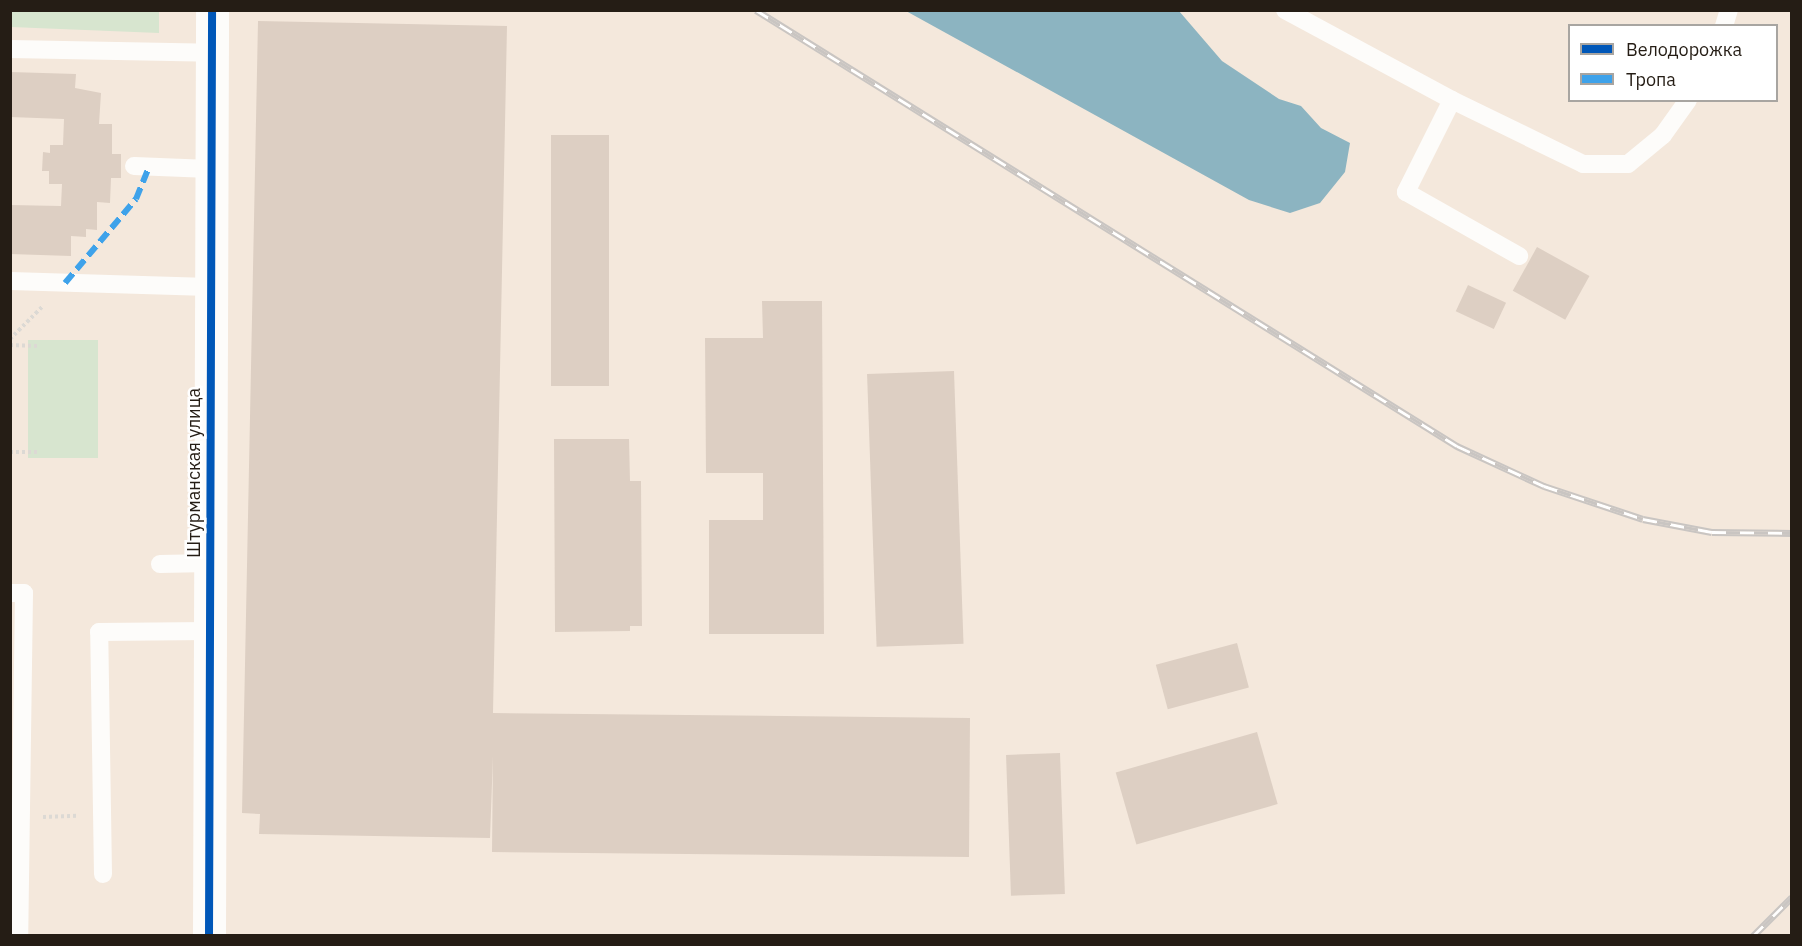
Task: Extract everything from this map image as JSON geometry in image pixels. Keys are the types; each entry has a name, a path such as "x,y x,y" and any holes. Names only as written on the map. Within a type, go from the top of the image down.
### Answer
{"street":[{"name":"Штурманская улица","path":"209,936 209,287 212,10"}],"lane":[{"path":"1285,10 1452,100 1583,164 1628,164 1663,135 1687,102"},
{"path":"10,49 211,53"},
{"path":"1452,100 1406,192 1520,256"},
{"path":"134,166 210,169"},
{"path":"10,281 209,287"},
{"path":"160,564 209,563"},
{"path":"10,593 24,593 19,936"},
{"path":"103,874 99,632 209,631"}],"path":[{"path":"10,339 65,283"},
{"path":"10,345 37,346"},
{"path":"10,452 39,452"},
{"path":"21,817 102,816"}],"green space":[{"path":"11,10 159,11 159,33 11,27"},
{"path":"28,340 98,340 98,458 28,458"}],"water":[{"path":"906,11 1179,11 1222,61 1279,99 1301,106 1321,128 1350,143 1345,172 1320,203 1290,213 1249,200"}],"building":[{"path":"258,21 507,26 493,713 970,718 969,857 492,852 493,756 490,838 259,834 260,814 242,813"},
{"path":"10,72 76,74 75,88 101,93 99,124 112,124 112,154 121,154 121,178 111,178 110,203 97,202 97,230 86,229 86,237 71,236 71,256 10,254 10,205 61,206 62,184 49,184 49,171 42,171 43,152 50,153 50,145 63,145 64,119 10,117"},
{"path":"551,135 609,135 609,386 551,386"},
{"path":"1537,247 1589,276 1565,320 1513,291"},
{"path":"1468,285 1506,303 1494,329 1456,311"},
{"path":"762,301 822,301 824,634 709,634 709,520 763,520 763,473 706,473 705,338 763,338"},
{"path":"954,371 964,644 877,647 867,374"},
{"path":"554,439 629,439 630,481 641,481 642,626 630,626 630,631 555,632"},
{"path":"1237,643 1249,687 1168,709 1156,665"},
{"path":"1257,732 1278,804 1136,845 1116,773"},
{"path":"1060,753 1065,894 1011,896 1006,755"}],"railway":[{"path":"756,10 1457,446 1544,486 1643,519 1712,532 1792,533"},
{"path":"1753,936 1792,897"}],"marked path":[{"path":"65,283 136,199 149,167"}],"cycle path":[{"path":"209,936 212,10"}]}
